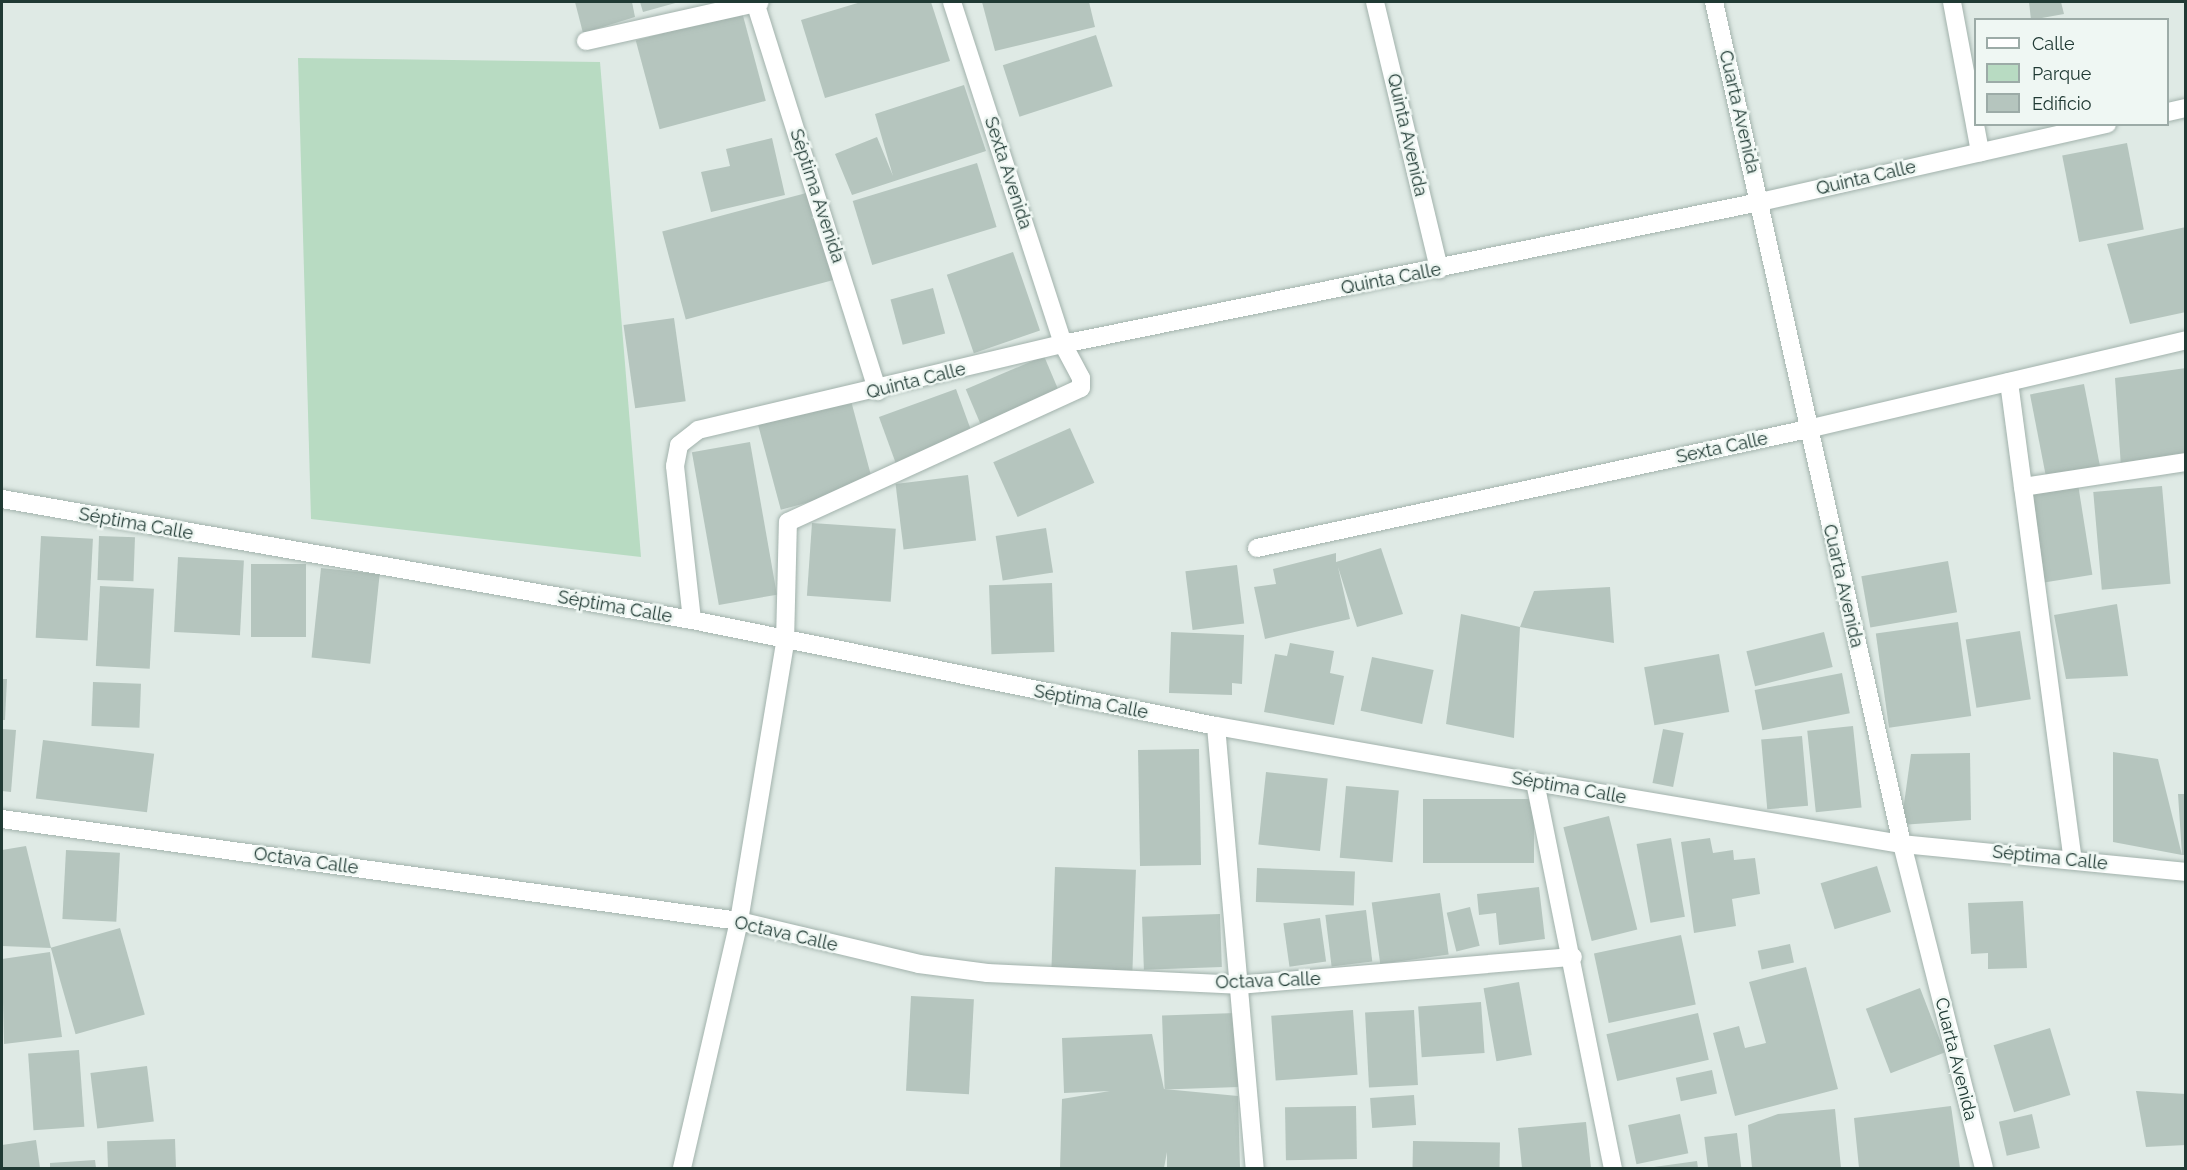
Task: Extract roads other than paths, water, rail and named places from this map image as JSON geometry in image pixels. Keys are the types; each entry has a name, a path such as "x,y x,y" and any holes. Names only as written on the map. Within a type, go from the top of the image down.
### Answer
{"street":[{"path":"586,41 757,2"},
{"name":"Séptima Avenida","path":"757,2 878,391"},
{"name":"Sexta Avenida","path":"785,642 788,522 1081,388 1063,344 952,2"},
{"name":"Quinta Avenida","path":"1375,2 1439,269"},
{"name":"Cuarta Avenida","path":"1714,2 1902,844 1984,1168"},
{"path":"1952,2 1974,120"},
{"path":"2169,112 2186,108"},
{"path":"1975,126 1980,152"},
{"name":"Quinta Calle","path":"692,620 675,466 679,445 698,430 878,391 1063,344 1760,202 2098,126"},
{"name":"Sexta Calle","path":"1257,548 1808,429 2186,340"},
{"path":"2009,382 2073,859"},
{"path":"2023,487 2186,462"},
{"name":"Séptima Calle","path":"2,499 692,620 785,642 1215,726 1535,782 1902,844 2073,859 2186,872"},
{"path":"682,1168 739,921 785,642"},
{"path":"1215,726 1255,1168"},
{"path":"1535,782 1574,957 1612,1168"},
{"name":"Octava Calle","path":"2,819 739,921 919,964 1238,985 1574,957"}]}
